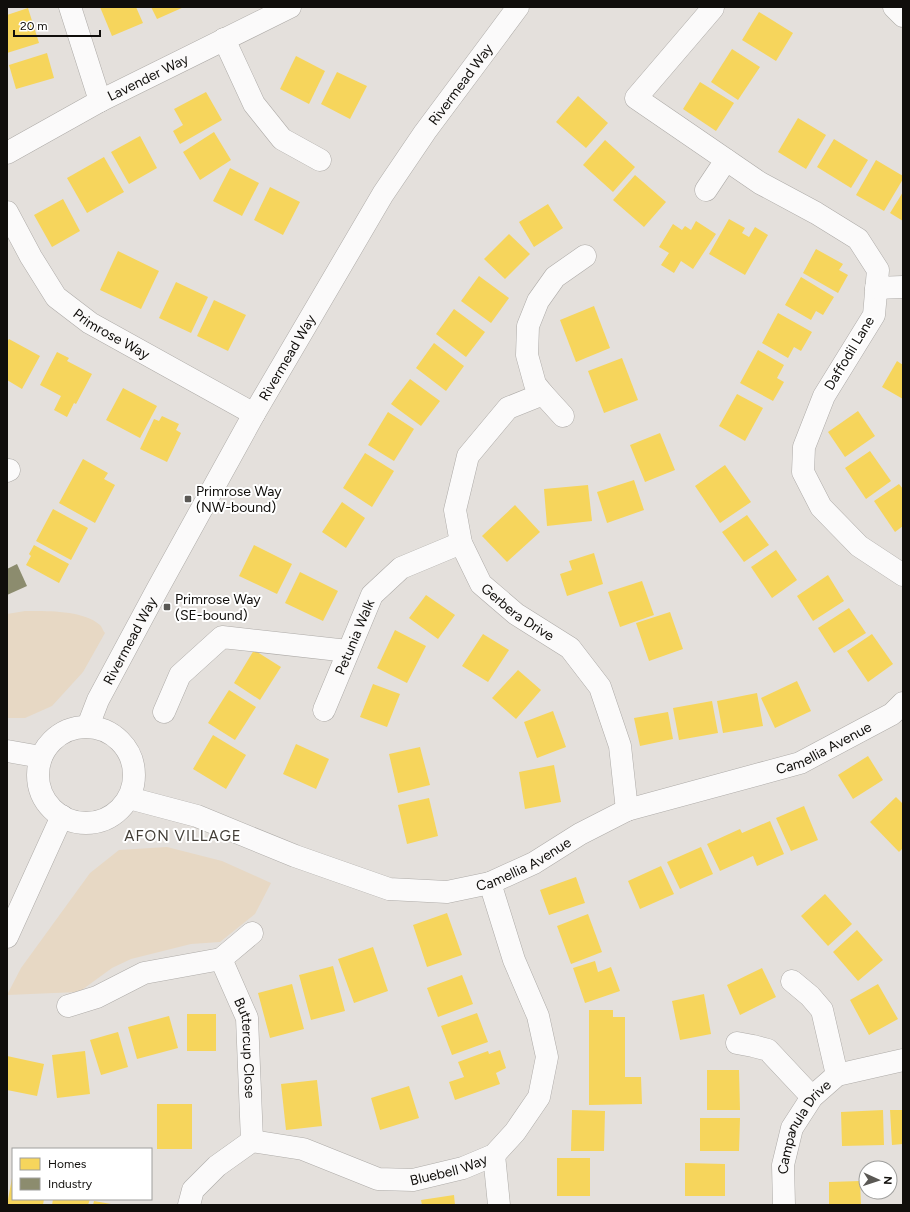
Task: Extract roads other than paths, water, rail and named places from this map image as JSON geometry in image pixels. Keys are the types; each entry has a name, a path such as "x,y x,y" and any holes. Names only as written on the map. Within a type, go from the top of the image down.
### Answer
{"street":[{"path":"70,7 100,100"},
{"name":"Lavender Way","path":"7,152 100,100 290,7"},
{"name":"Rivermead Way","path":"88,726 98,700 254,414 383,194 425,132 518,7"},
{"path":"894,7 903,16"},
{"name":"Daffodil Lane","path":"713,8 636,98 760,183 816,213 858,239 878,270 874,316 824,396 804,447 803,472 821,507 859,546 903,575"},
{"path":"224,39 254,104 282,139 320,160"},
{"path":"706,190 726,160"},
{"name":"Primrose Way","path":"7,212 31,257 56,297 90,323 254,414"},
{"path":"563,416 535,384 527,355 528,326 538,301 555,277 585,256"},
{"path":"876,288 903,287"},
{"name":"Gerbera Drive","path":"543,394 508,408 468,456 455,510 461,543 481,584 516,614 570,648 600,687 620,746 627,810"},
{"name":"Petunia Walk","path":"324,710 372,595 401,568 461,543"},
{"path":"164,712 180,675 222,637 348,651"},
{"name":"Camellia Avenue","path":"129,798 197,816 295,856 389,889 446,892 490,883 534,863 580,834 627,810 800,763 899,714"},
{"path":"88,726 100,728 115,736 126,748 133,763 134,782 129,798 117,812 102,820 78,823 62,816 48,805 41,790 38,773 41,757 49,745 61,734 72,729 88,726"},
{"path":"7,751 41,757"},
{"path":"7,938 62,816"},
{"name":"Bluebell Way","path":"252,1141 303,1149 378,1179 413,1180 463,1168 494,1156 515,1132 539,1097 547,1057 538,1016 514,960 490,883"},
{"path":"68,1006 98,997 144,974 221,959 252,933"},
{"name":"Buttercup Close","path":"221,959 247,1018 252,1141"},
{"path":"792,980 810,996 822,1010 837,1075"},
{"path":"737,1043 768,1050 812,1097"},
{"name":"Campanula Drive","path":"784,1205 783,1165 792,1128 812,1097 837,1075 903,1060"},
{"path":"188,1205 193,1190 217,1166 252,1141"},
{"path":"494,1156 499,1205"}],"place":[{"name":"Primrose Way (NW-bound)","path":"188,499"},
{"name":"Primrose Way (SE-bound)","path":"167,607"}],"district":[{"name":"AFON VILLAGE","path":"183,836"}]}
